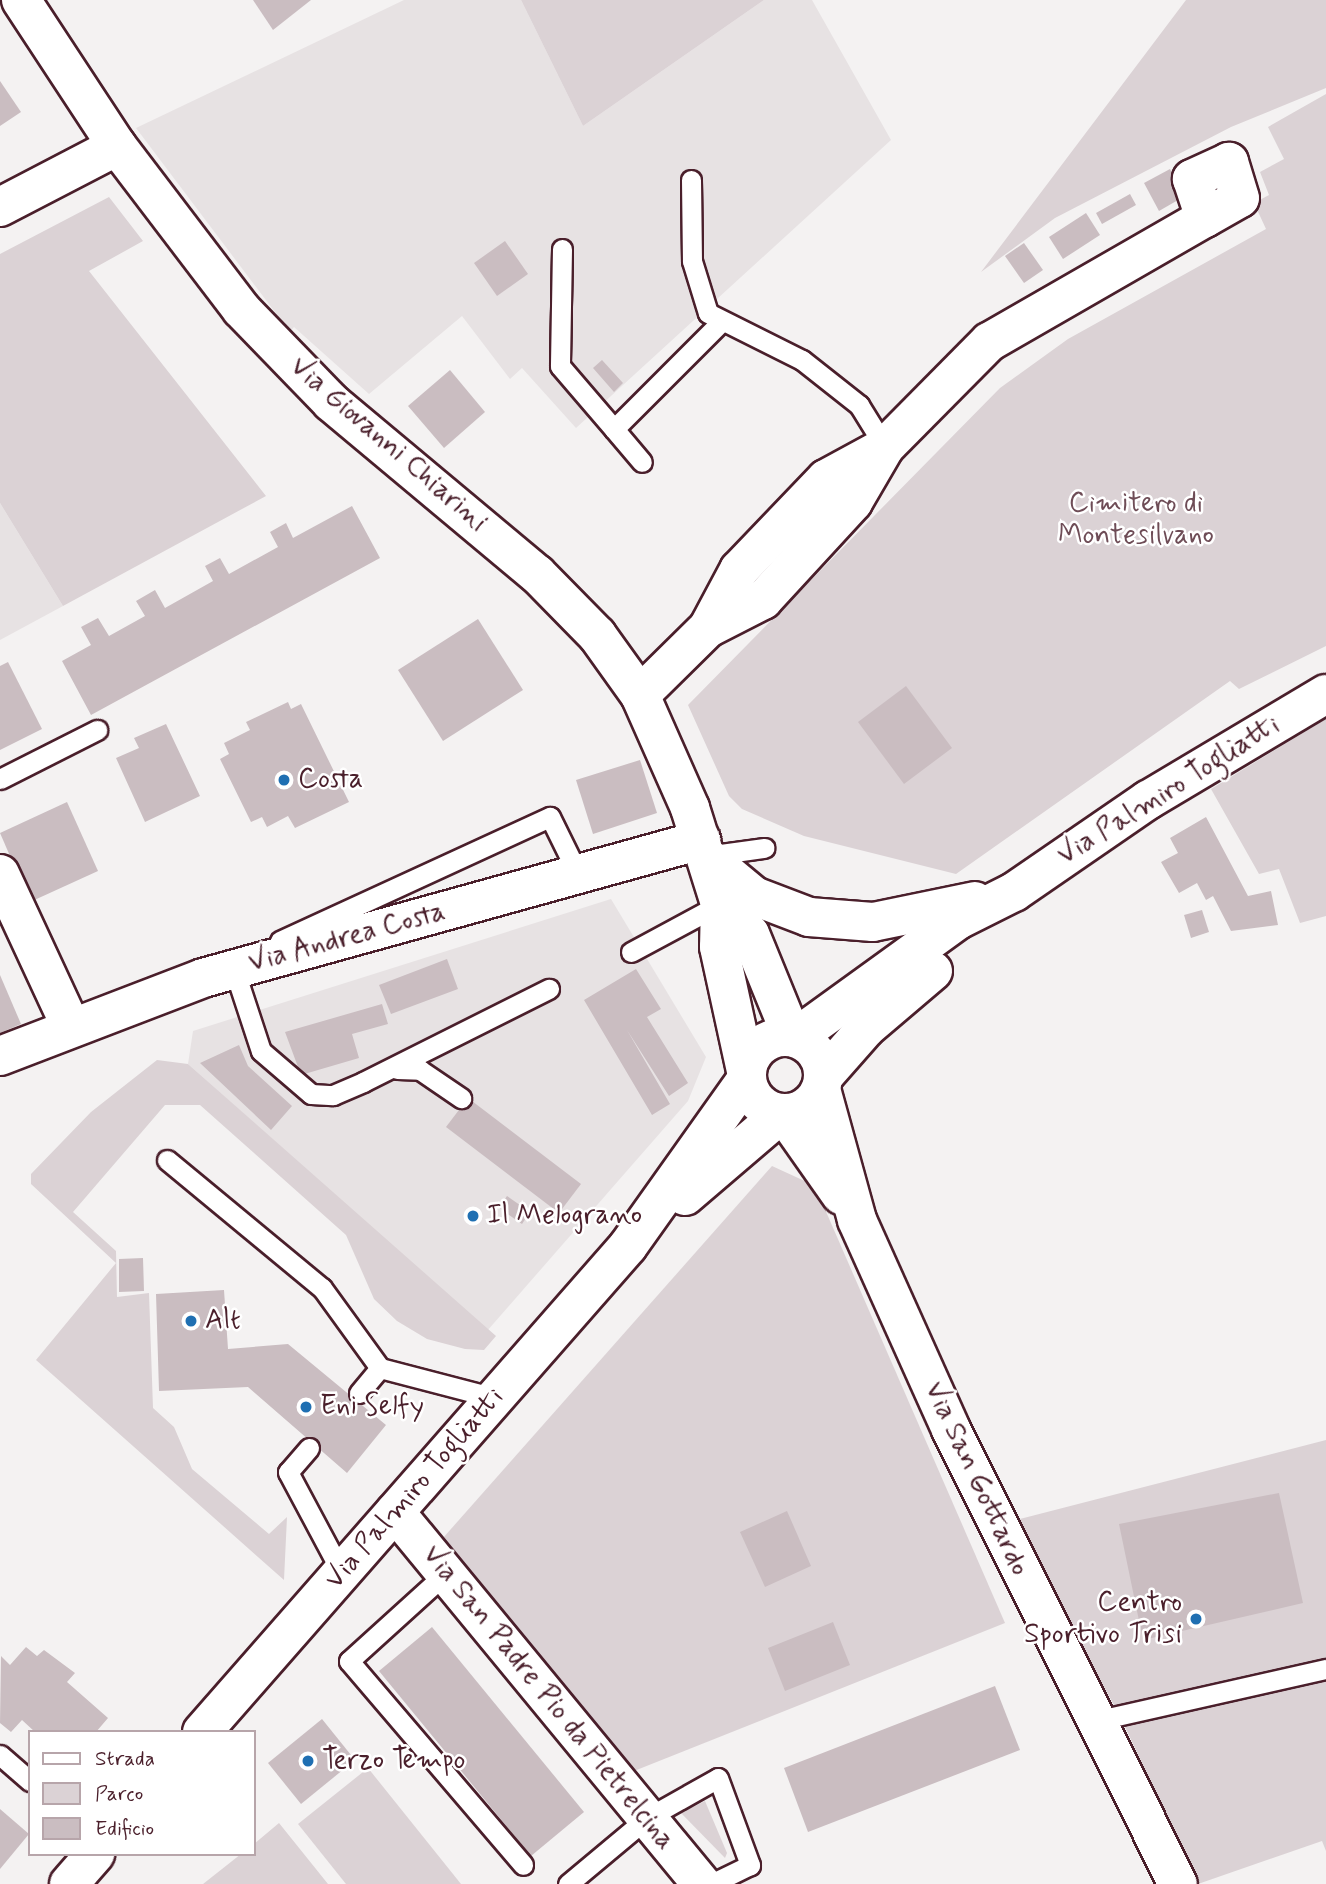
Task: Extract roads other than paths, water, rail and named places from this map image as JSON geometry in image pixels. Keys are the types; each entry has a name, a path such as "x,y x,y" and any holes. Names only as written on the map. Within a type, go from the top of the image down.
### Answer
{"main road":[{"name":"Via Giovanni Chiarini","path":"20,0 117,146 241,309 331,402 537,574 597,635 640,695 704,848 720,904 719,947 746,1076"},
{"path":"0,206 117,146"},
{"path":"640,695 708,628 762,600 853,502 885,446 989,342 1205,218"},
{"name":"Via Palmiro Togliatti","path":"793,1037 958,919 1014,892 1148,800 1326,694"},
{"path":"704,848 767,903 824,920 903,918 1014,892"},
{"name":"Via Andrea Costa","path":"0,1056 70,1025 218,973 579,876 704,848"},
{"path":"0,874 70,1025"},
{"name":"Via Palmiro Togliatti","path":"822,1083 866,1028 976,936 1014,892"},
{"name":"Via Giovanni Chiarini","path":"720,904 750,934 793,1037"},
{"path":"793,1037 813,1048 822,1083 806,1107 782,1114 758,1103 746,1076 758,1047 793,1037"},
{"name":"Via Palmiro Togliatti","path":"204,1730 628,1246 746,1076"},
{"name":"Via San Gottardo","path":"822,1083 858,1220 979,1489 1178,1884"},
{"name":"Via Palmiro Togliatti","path":"628,1246 782,1114"},
{"name":"Via San Gottardo","path":"782,1114 858,1220"},
{"name":"Via San Padre Pio da Pietrelcina","path":"395,1511 697,1881"},
{"path":"69,1884 93,1856"}],"lane":[{"path":"691,180 692,261 708,313 802,360 859,405 885,446"},
{"path":"562,249 560,366 642,462"},
{"path":"614,429 722,321"},
{"path":"0,779 97,730"},
{"path":"549,989 333,1095 311,1094 293,1084 261,1051 218,973 550,817 579,876"},
{"path":"704,848 764,848"},
{"path":"631,952 720,904"},
{"path":"392,1068 420,1070 461,1098"},
{"path":"167,1160 322,1287 380,1368 495,1398"},
{"path":"359,1393 380,1368"},
{"path":"309,1448 288,1472 342,1573"},
{"path":"446,1573 349,1661 523,1865"},
{"path":"1095,1721 1326,1669"},
{"path":"0,1755 28,1779"},
{"path":"568,1884 647,1818 718,1778 750,1865 697,1881"}],"place":[{"name":"Costa","path":"284,780"},
{"name":"Il Melograno","path":"473,1216"},
{"name":"Alt","path":"191,1321"},
{"name":"Eni Selfy","path":"306,1407"},
{"name":"Centro Sportivo Trisi","path":"1196,1619"},
{"name":"Terzo Tempo","path":"308,1761"}],"park label":[{"name":"Cimitero di Montesilvano","path":"1136,520"}]}
